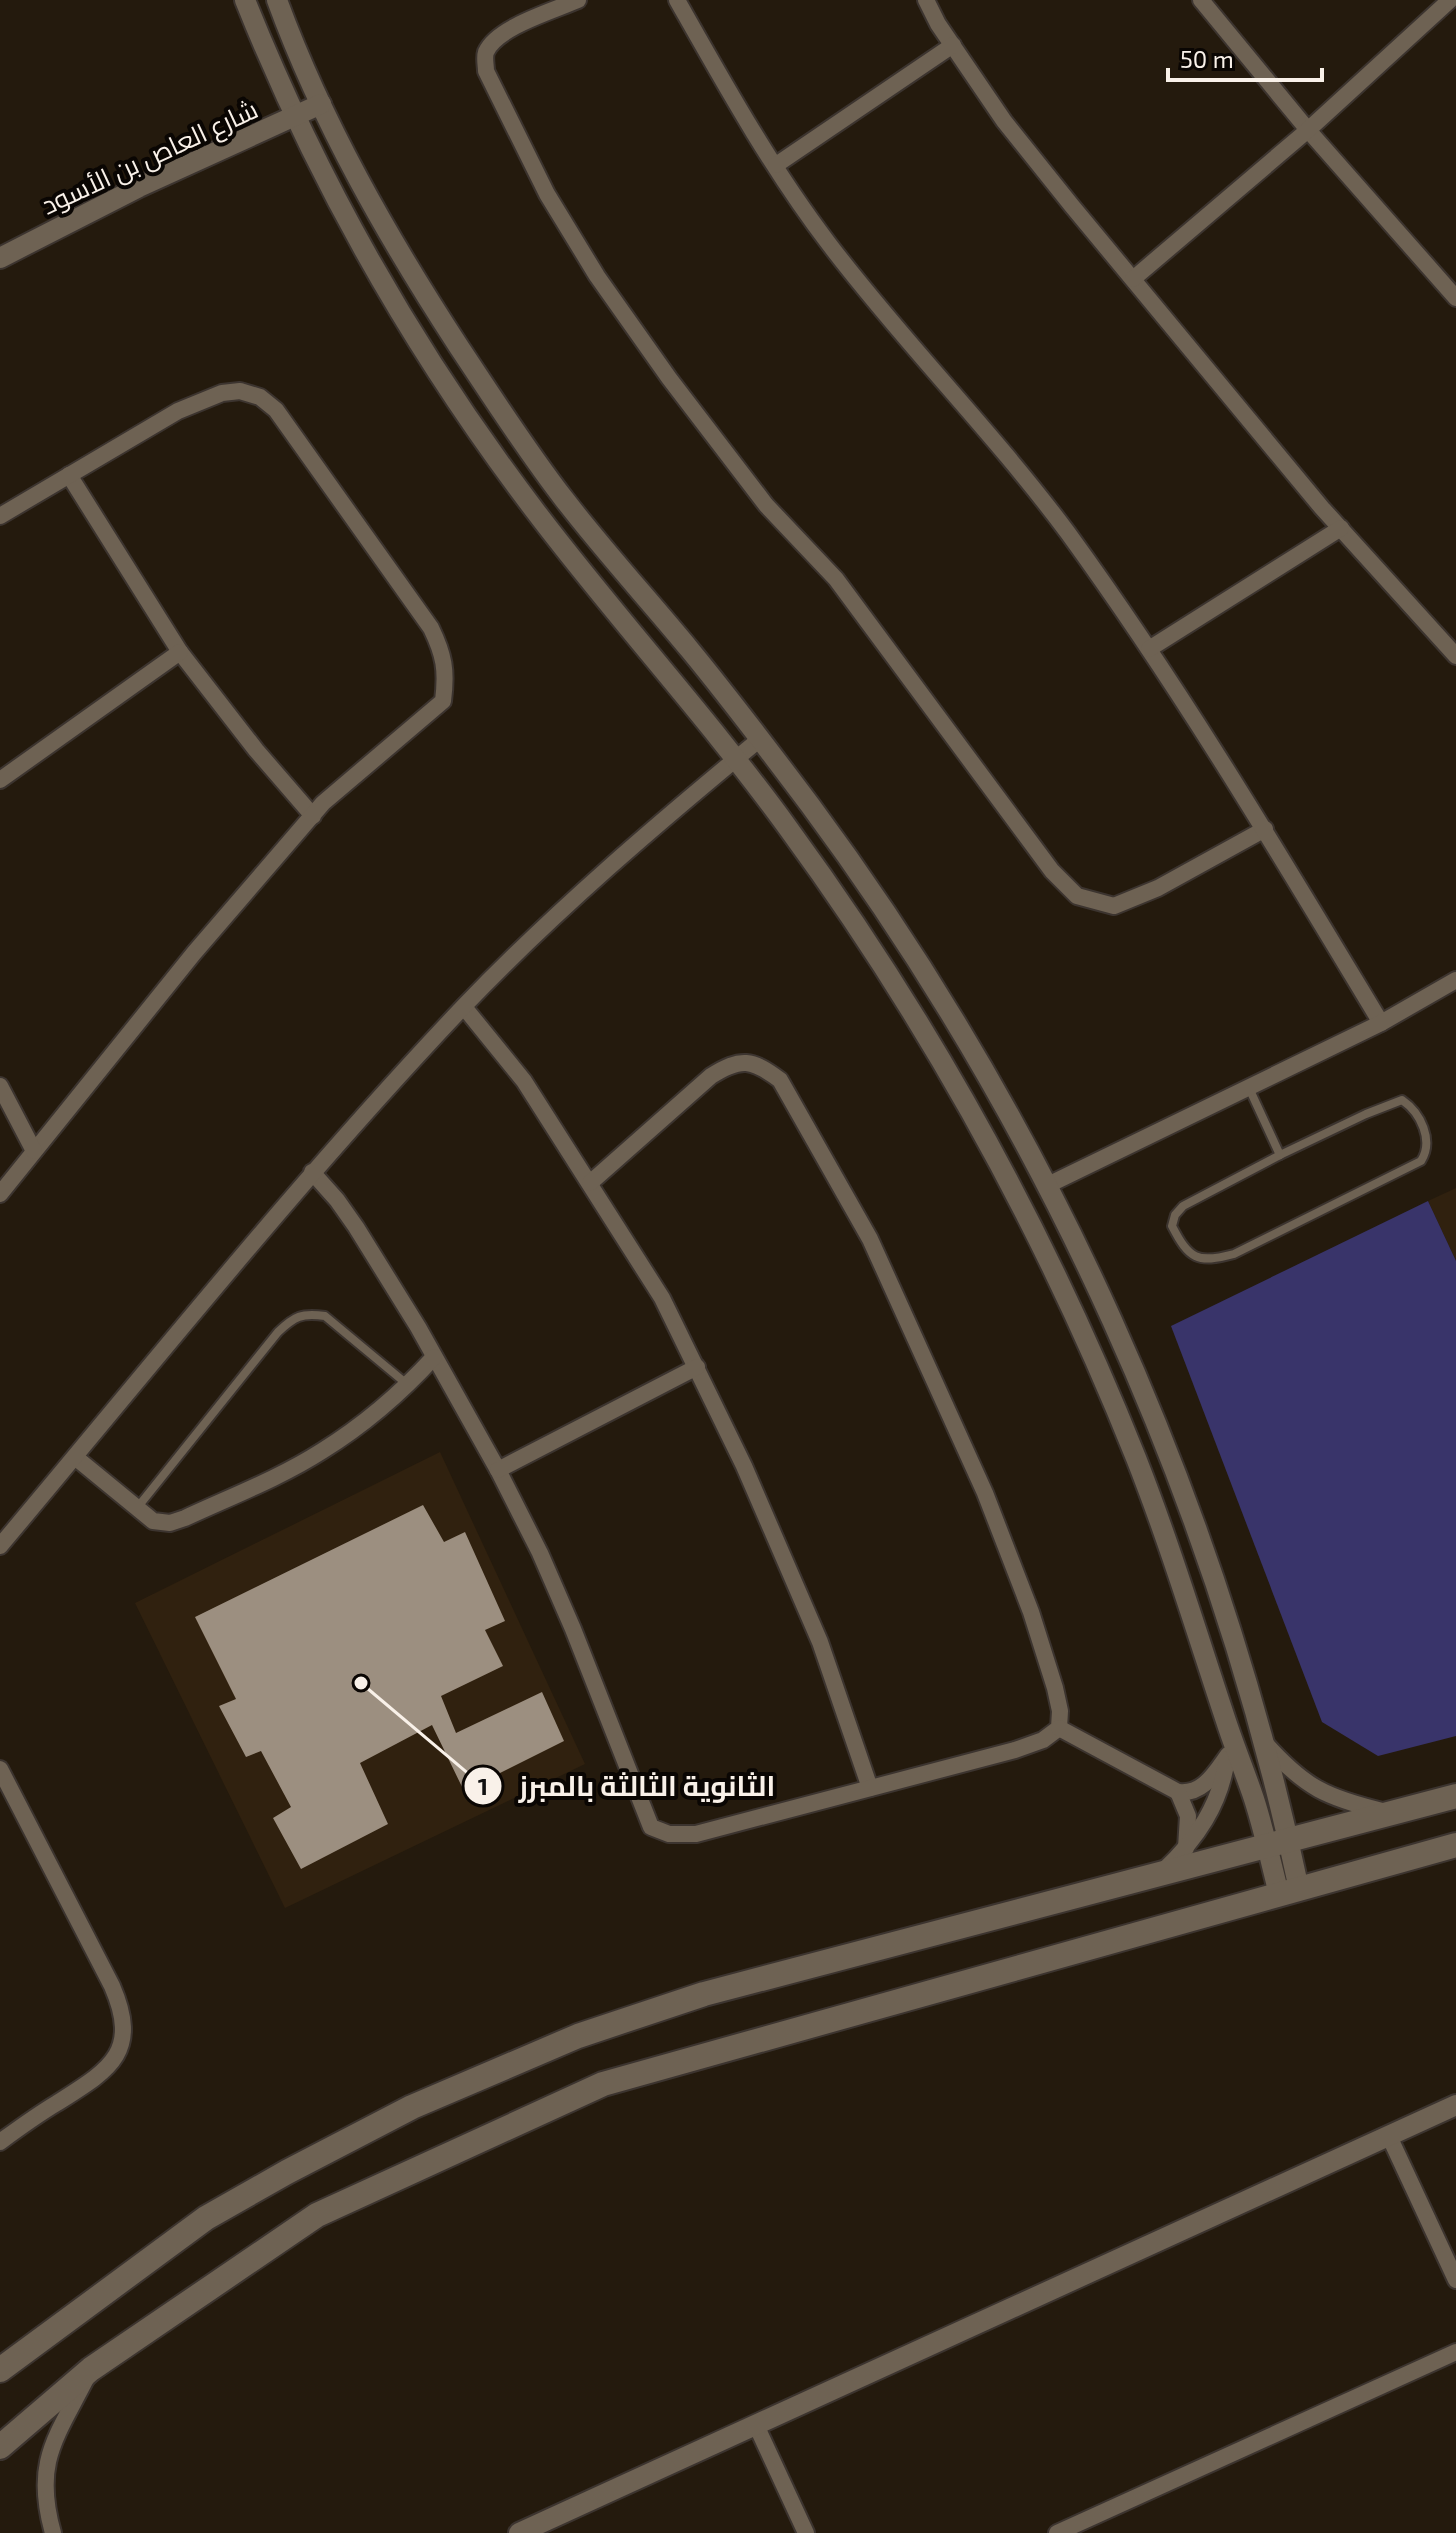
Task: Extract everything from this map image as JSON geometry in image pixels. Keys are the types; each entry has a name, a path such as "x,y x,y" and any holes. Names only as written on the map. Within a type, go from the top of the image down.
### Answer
{"main road":[{"path":"0,2370 206,2218 287,2172 425,2101 578,2036 704,1994 1456,1796"},
{"path":"0,2447 91,2369 317,2215 603,2084 1456,1845"}],"street":[{"path":"245,0 294,117 366,258 418,343 478,433 571,556 788,827 850,917 961,1093 1018,1198 1104,1381 1196,1625 1228,1729 1254,1799 1278,1843"},
{"path":"277,0 321,104 393,244 504,417 614,562 690,650 760,739 878,901 924,971 1048,1185 1096,1286 1160,1435 1225,1609 1265,1743 1278,1843 1289,1892"},
{"path":"578,0 511,29 494,40 485,55 486,71 547,194 597,276 669,378 766,505 836,579 1052,871 1077,896 1114,906 1158,888 1265,829"},
{"path":"677,0 776,165 828,243 979,420 1066,531 1149,649 1265,829 1381,1023"},
{"path":"926,0 1004,121 1341,528 1456,656"},
{"path":"1201,0 1308,130 1456,298"},
{"path":"1133,279 1308,130 1450,0"},
{"path":"776,165 953,45"},
{"name":"شارع العاص بن الأسود","path":"0,257 139,187 321,104"},
{"path":"0,516 178,411 222,393 240,391 260,397 276,410 431,628 444,656 446,682 443,701 367,764 313,816 194,953 0,1194"},
{"path":"69,475 180,652 256,750 313,816"},
{"path":"1149,649 1341,528"},
{"path":"0,780 180,652"},
{"path":"0,1546 312,1172 464,1007 596,880 760,739"},
{"path":"1048,1185 1381,1023 1456,980"},
{"path":"464,1007 524,1081 662,1298 744,1466 820,1642 870,1788"},
{"path":"312,1172 356,1227 498,1470 568,1617 651,1827 669,1834 696,1834 1015,1750 1043,1740 1059,1728 1060,1711 1055,1688 1031,1612 985,1493 870,1239 780,1080 745,1062 730,1064 711,1076 590,1183"},
{"path":"0,1086 34,1151"},
{"path":"75,1457 153,1521 170,1523 321,1452 373,1415 434,1357"},
{"path":"498,1470 697,1367"},
{"path":"1059,1728 1178,1792 1199,1789 1228,1755"},
{"path":"1159,1875 1185,1850 1219,1796 1228,1755 1228,1729"},
{"path":"1265,1743 1290,1771 1313,1788 1341,1801 1391,1813"},
{"path":"0,1769 112,1986 122,2010 123,2035 117,2057 102,2075 38,2114 0,2142"},
{"path":"1178,1792 1188,1816 1185,1850"},
{"path":"519,2533 1456,2105"},
{"path":"1389,2136 1456,2280"},
{"path":"1057,2533 1456,2352"},
{"path":"53,2533 44,2482 48,2454 91,2369"},
{"path":"756,2425 806,2533"}],"lane":[{"path":"1249,1088 1280,1155"},
{"path":"1402,1100 1413,1108 1427,1138 1428,1151 1421,1161 1234,1254 1215,1259 1201,1258 1185,1251 1172,1226 1175,1215 1183,1206 1280,1155 1402,1100"},
{"path":"137,1508 278,1332 295,1317 311,1314 325,1316 408,1385"}],"shaded area":[{"path":"1456,1188 1456,1261 1428,1201"},
{"path":"1428,1201 1456,1261 1456,1736 1378,1756 1322,1722 1171,1326"},
{"path":"440,1452 585,1764 285,1908 135,1603"}],"building":[{"path":"423,1505 444,1542 465,1532 505,1621 485,1630 503,1666 441,1696 456,1733 542,1692 564,1741 464,1791 432,1725 360,1763 388,1824 301,1869 273,1818 291,1807 261,1751 246,1757 219,1706 236,1699 195,1617"}],"place":[{"name":"الثانوية الثالثة بالمبرز","path":"361,1683"}]}
